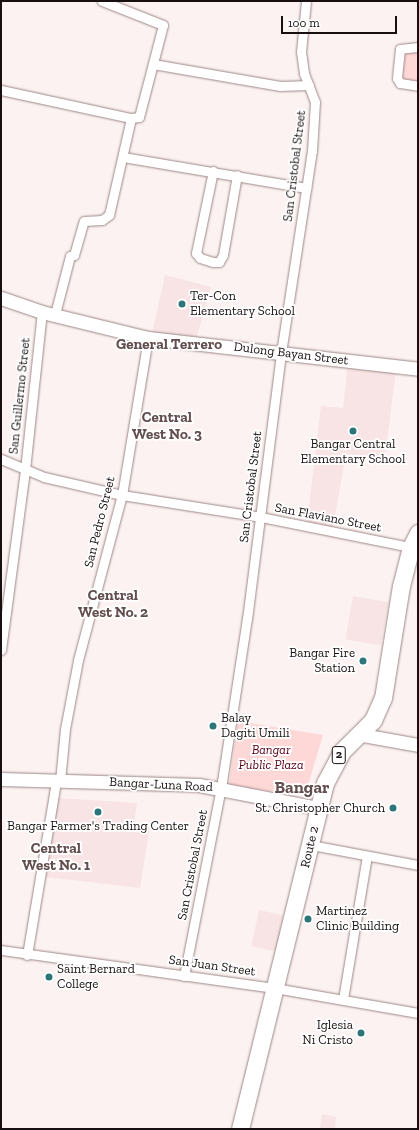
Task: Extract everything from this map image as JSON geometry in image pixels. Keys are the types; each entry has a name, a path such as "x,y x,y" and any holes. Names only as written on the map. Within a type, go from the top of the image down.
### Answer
{"highway":[{"name":"Route 2","path":"240,1129 319,808 334,763 357,734 372,720 382,698 401,586 416,543"}],"street":[{"path":"1,90 131,118 141,115 162,24 102,1"},
{"name":"San Cristobal Street","path":"184,976 221,788 261,517 281,353 316,112 314,95 304,73 301,52 306,1"},
{"path":"418,46 400,49 397,78 400,83 418,86"},
{"path":"153,64 280,86 309,85"},
{"path":"55,314 70,256 74,255 84,221 102,220 109,215 131,118"},
{"path":"123,157 237,175 306,188"},
{"path":"213,171 196,249 198,257 207,261 219,262 223,255 237,175"},
{"name":"Dulong Bayan Street","path":"1,298 42,312 148,338 418,369"},
{"name":"San Guillermo Street","path":"1,650 25,470 42,312"},
{"name":"San Pedro Street","path":"27,955 78,660 122,495 148,338"},
{"name":"San Flaviano Street","path":"1,459 25,470 122,495 416,543"},
{"path":"357,734 418,745"},
{"name":"Bangar-Luna Road","path":"1,779 221,788 319,808"},
{"path":"311,845 418,865"},
{"path":"342,999 367,856"},
{"name":"San Juan Street","path":"1,950 27,955 275,988 418,1013"}],"shaded area":[{"name":"Ter-Con Elementary School","path":"165,275 211,287 196,339 152,334"},
{"name":"Bangar Central Elementary School","path":"348,363 396,369 385,458 346,454 333,527 307,523 321,406 343,408"},
{"path":"353,596 388,602 381,646 345,639"},
{"path":"58,798 137,803 134,824 150,825 140,888 46,877"},
{"path":"259,910 283,915 276,951 251,946"},
{"path":"322,1114 336,1117 335,1129 320,1128"}],"green space":[{"path":"418,48 418,83 400,81 405,49"},
{"name":"Bangar Public Plaza","path":"238,721 323,735 305,795 229,786"}],"place":[{"name":"Ter-Con Elementary School","path":"182,304"},
{"name":"Bangar Central Elementary School","path":"353,431"},
{"name":"Bangar Fire Station","path":"363,661"},
{"name":"Balay Dagiti Umili","path":"213,726"},
{"name":"St. Christopher Church","path":"393,808"},
{"name":"Bangar Farmer's Trading Center","path":"98,812"},
{"name":"Martinez Clinic Building","path":"308,919"},
{"name":"Saint Bernard College","path":"49,977"},
{"name":"Iglesia Ni Cristo","path":"361,1033"}],"district":[{"name":"General Terrero","path":"169,345"},
{"name":"Central West No. 3","path":"167,426"},
{"name":"Central West No. 2","path":"113,604"},
{"name":"Bangar","path":"302,788"},
{"name":"Central West No. 1","path":"56,856"}]}
